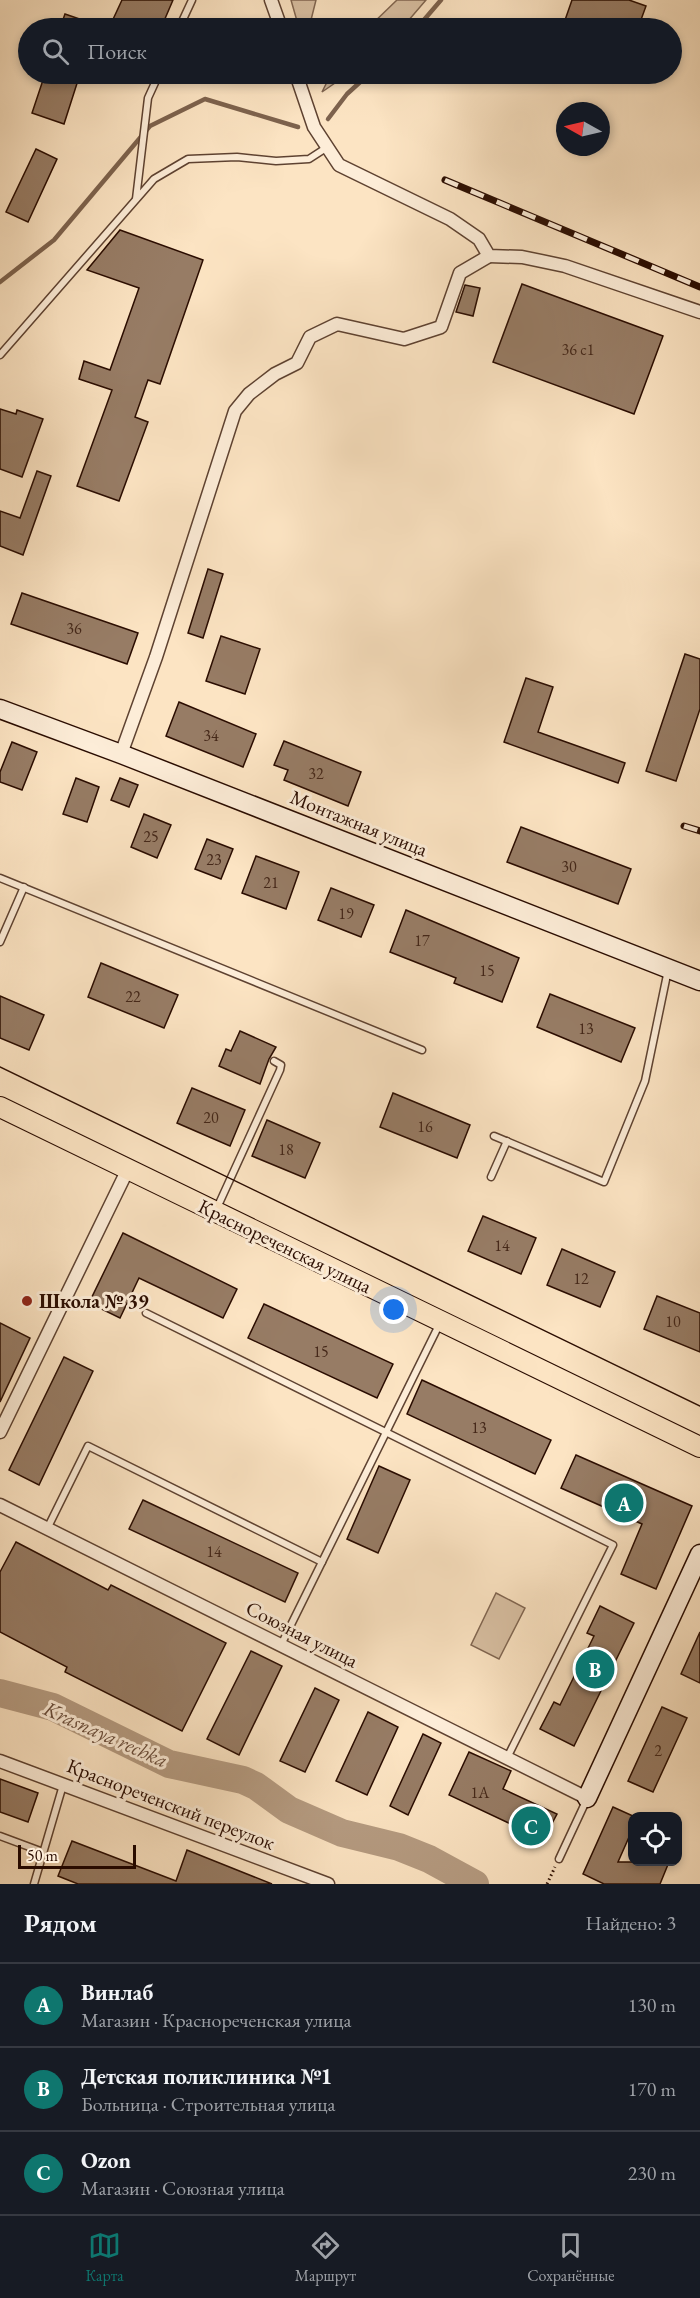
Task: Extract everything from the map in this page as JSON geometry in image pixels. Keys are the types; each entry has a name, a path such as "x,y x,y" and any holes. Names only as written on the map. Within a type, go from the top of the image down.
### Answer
{"main road":[{"name":"Краснореченская улица","path":"0,1107 700,1447"}],"street":[{"path":"271,0 277,18"},
{"path":"299,84 314,127 339,165 450,219 478,239 489,256"},
{"path":"121,754 156,657 235,411 249,394 275,374 297,363 310,337 337,324 404,339 441,327 460,273 489,256 522,257 565,266 700,312"},
{"name":"Монтажная улица","path":"0,709 121,754 700,981"},
{"path":"0,1432 128,1169"},
{"name":"Союзная улица","path":"0,1505 587,1798"},
{"path":"587,1798 700,1554"},
{"name":"Краснореченский переулок","path":"0,1761 328,1884"}],"lane":[{"path":"184,18 192,0"},
{"path":"136,199 148,98 154,84"},
{"path":"0,356 154,179 188,159 237,157 276,162 309,159 326,148"},
{"path":"0,878 422,1050"},
{"path":"0,942 24,887"},
{"path":"494,1136 604,1182 645,1081 668,969"},
{"path":"215,1211 280,1070 281,1065 274,1061"},
{"path":"491,1177 507,1141"},
{"path":"146,1313 613,1545 507,1758"},
{"path":"280,1645 440,1321"},
{"path":"47,1529 88,1446 322,1562"},
{"path":"34,1884 63,1784"},
{"path":"559,1859 587,1798"},
{"path":"0,1836 43,1852"}],"path":[{"path":"547,1884 551,1875"}],"shaded area":[{"path":"291,0 316,0 312,18 296,18"},
{"path":"397,0 426,0 411,18 378,18"},
{"path":"326,84 334,84 322,92"},
{"path":"496,1593 525,1608 499,1659 471,1645"}],"building":[{"path":"122,0 173,0 165,18 114,18"},
{"path":"572,0 629,0 646,6 642,18 566,18"},
{"path":"65,14 77,18 64,18"},
{"path":"42,84 77,84 64,124 32,113"},
{"path":"36,149 57,159 28,222 6,212"},
{"path":"120,230 203,260 160,384 148,380 135,417 148,422 119,501 77,486 112,390 79,379 84,361 110,370 139,288 87,270"},
{"path":"522,284 663,336 634,414 493,362"},
{"path":"465,285 480,288 473,316 456,312"},
{"path":"0,409 16,414 17,410 43,419 22,477 0,469"},
{"path":"37,471 51,476 23,555 0,546 0,511 20,518"},
{"path":"208,569 223,574 203,638 188,633"},
{"path":"22,593 138,633 127,664 11,624"},
{"path":"221,636 260,649 245,694 206,681"},
{"path":"685,654 700,659 700,709 676,781 646,771"},
{"path":"526,678 553,687 538,732 625,763 618,783 504,742"},
{"path":"179,702 256,734 243,767 166,736"},
{"path":"284,741 361,772 348,806 284,780 288,770 274,765"},
{"path":"12,742 37,752 22,790 0,782 0,772"},
{"path":"76,778 99,787 87,822 63,814"},
{"path":"120,778 138,785 129,807 111,800"},
{"path":"144,814 171,825 157,858 131,847"},
{"path":"521,827 631,869 618,904 507,862"},
{"path":"207,839 233,849 221,879 195,869"},
{"path":"256,856 299,872 286,909 242,893"},
{"path":"331,888 374,905 361,937 318,920"},
{"path":"406,910 519,958 502,1002 454,983 456,978 390,952"},
{"path":"101,963 178,995 164,1028 88,997"},
{"path":"550,994 635,1028 621,1062 537,1027"},
{"path":"0,996 44,1015 29,1050 0,1038"},
{"path":"240,1031 276,1047 260,1084 219,1066 226,1049 231,1051"},
{"path":"192,1088 245,1110 230,1146 177,1123"},
{"path":"393,1093 470,1125 457,1158 380,1127"},
{"path":"267,1120 320,1143 305,1178 252,1156"},
{"path":"483,1216 536,1238 521,1274 468,1251"},
{"path":"123,1233 237,1289 223,1318 139,1278 120,1318 89,1303"},
{"path":"562,1249 615,1272 600,1307 547,1285"},
{"path":"657,1296 700,1313 700,1352 644,1329"},
{"path":"264,1304 393,1364 377,1398 248,1338"},
{"path":"0,1323 30,1338 0,1402"},
{"path":"64,1357 93,1371 39,1485 9,1470"},
{"path":"422,1380 551,1440 535,1474 407,1414"},
{"path":"576,1455 692,1506 656,1589 621,1574 642,1524 561,1488"},
{"path":"379,1466 410,1480 378,1553 347,1539"},
{"path":"143,1500 298,1573 285,1602 129,1529"},
{"path":"16,1542 108,1590 111,1585 226,1643 182,1731 65,1672 67,1667 0,1632 0,1572"},
{"path":"600,1606 634,1623 574,1746 540,1729 554,1702 560,1705 594,1636 587,1633"},
{"path":"700,1632 700,1683 681,1674"},
{"path":"251,1651 282,1666 239,1755 207,1739"},
{"path":"315,1688 339,1700 305,1772 280,1761"},
{"path":"662,1707 687,1718 653,1792 628,1781"},
{"path":"368,1712 398,1727 367,1795 336,1781"},
{"path":"423,1734 441,1743 408,1815 390,1806"},
{"path":"469,1752 511,1771 503,1789 557,1814 550,1827 538,1821 532,1834 449,1795"},
{"path":"0,1779 38,1793 28,1822 0,1812"},
{"path":"613,1807 628,1814 628,1839 618,1862 628,1862 628,1866 667,1866 660,1884 604,1884 583,1874"},
{"path":"72,1841 176,1881 187,1850 272,1884 78,1884 58,1876"}],"waterway":[{"path":"426,18 441,0"},
{"path":"328,119 347,94 358,84"},
{"path":"0,282 54,240 150,126 205,99 298,127"},
{"name":"Krasnaya rechka","path":"0,1693 53,1707 169,1764 243,1780 256,1786 289,1810 342,1833 399,1847 429,1859 475,1884"}],"tram line":[{"path":"0,1067 700,1406"}],"railway":[{"path":"445,180 700,287"},
{"path":"684,826 700,831"}],"place":[{"name":"Школа № 39","path":"27,1301"},
{"name":"Винлаб","path":"624,1503"},
{"name":"Детская поликлиника №1","path":"595,1669"},
{"name":"Ozon","path":"531,1826"}]}
